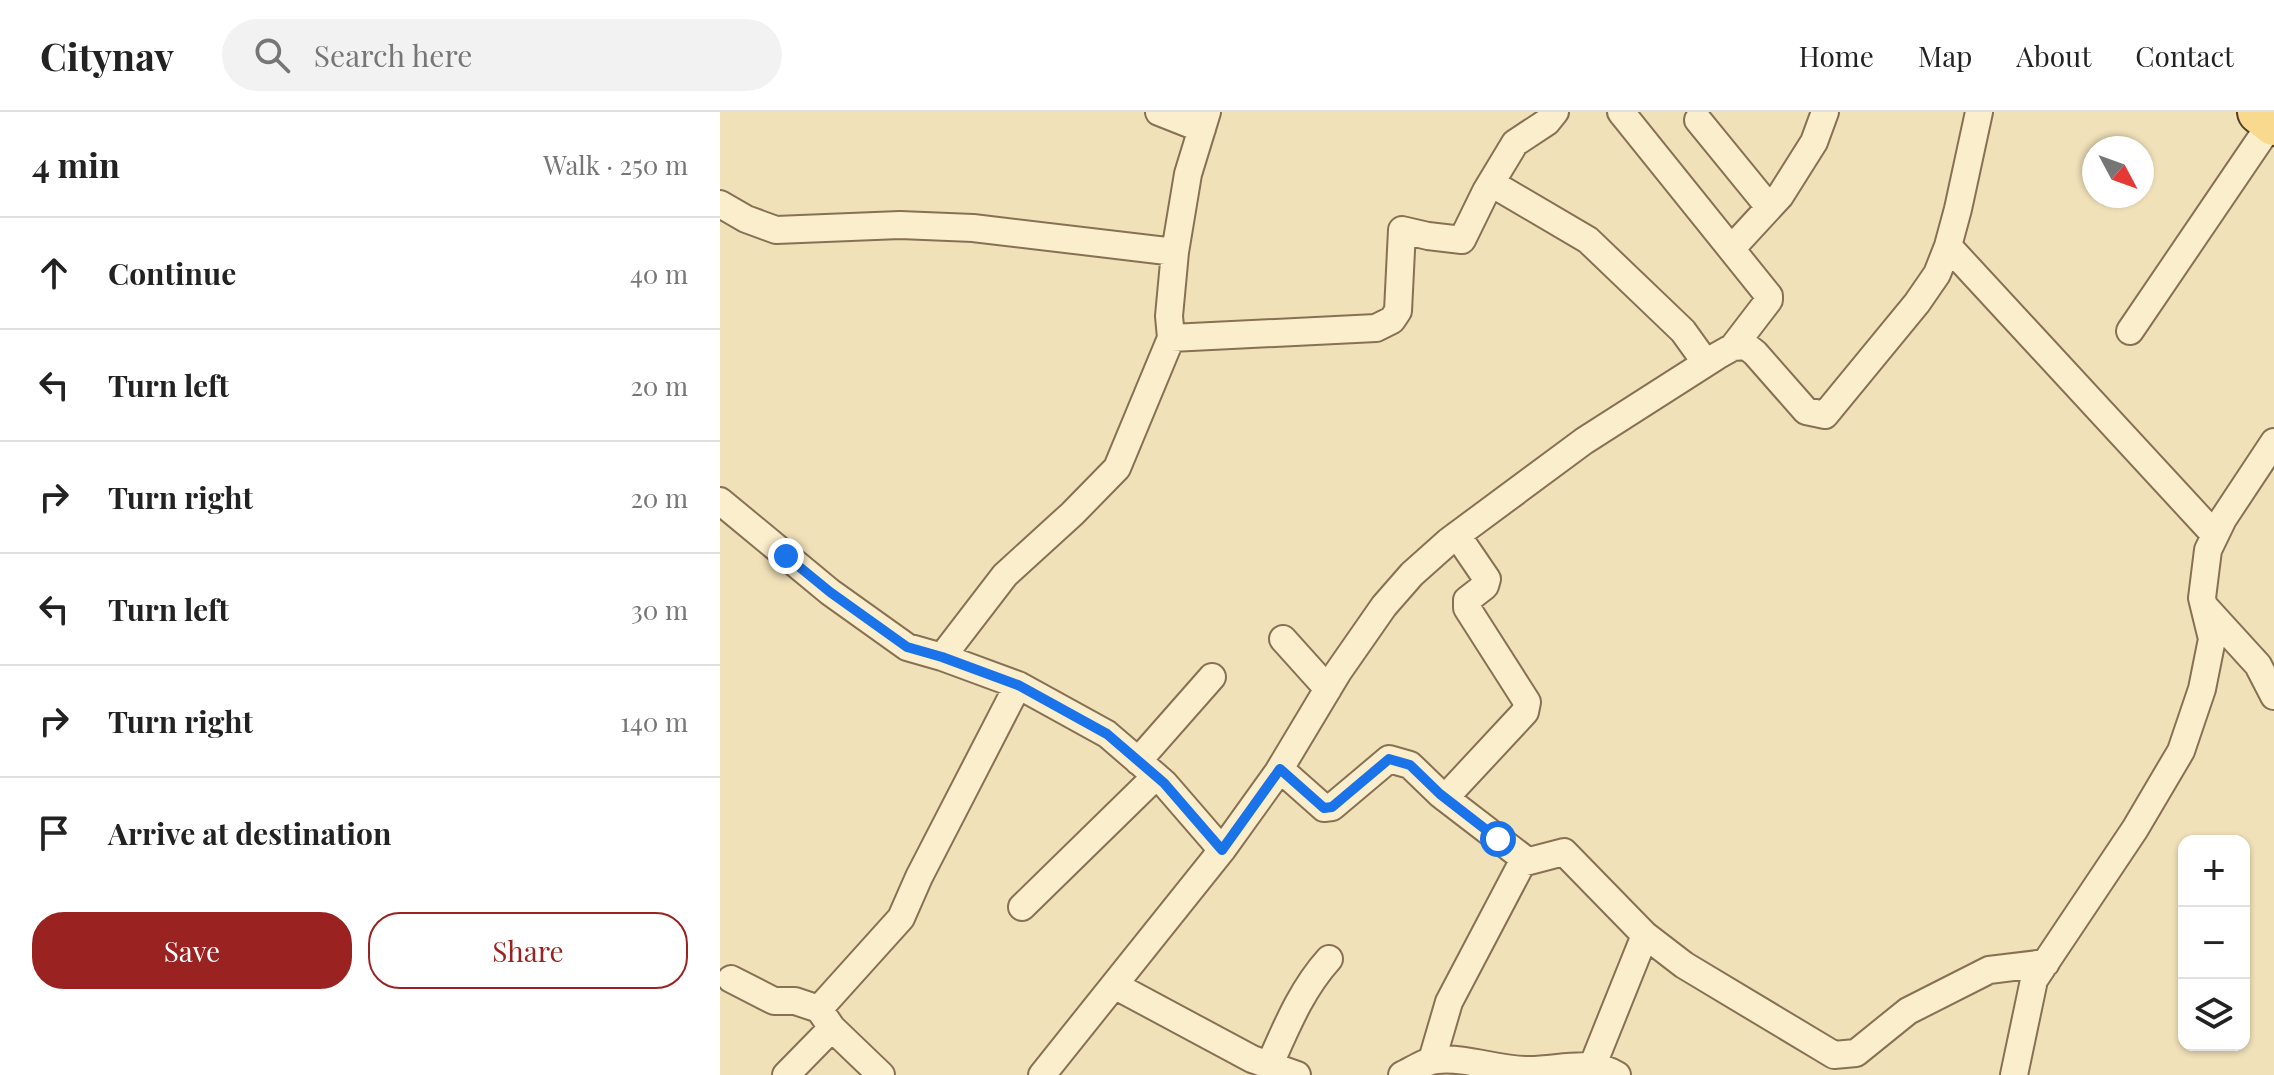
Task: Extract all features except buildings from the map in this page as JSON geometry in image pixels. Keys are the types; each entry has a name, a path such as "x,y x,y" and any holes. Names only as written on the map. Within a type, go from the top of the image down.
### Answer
{"street":[{"path":"942,657 1005,575 1117,468 1171,338 1169,316 1175,252 1188,174 1205,120 1159,112"},
{"path":"1171,338 1376,328 1392,320 1398,311 1402,230 1462,240 1515,143 1547,122 1555,112"},
{"path":"1042,1075 1222,850 1280,769 1328,689 1384,606 1412,574 1457,535 1584,441 1733,347 1769,300 1732,248 1621,112"},
{"path":"1732,248 1780,196 1814,142 1825,112"},
{"path":"1733,347 1746,346 1806,411 1825,415 1937,274 1948,246 1979,112"},
{"path":"2130,331 2266,117"},
{"path":"1698,120 1769,207"},
{"path":"1491,183 1588,240 1683,331 1706,363"},
{"path":"720,204 746,219 776,230 900,225 973,228 1175,252"},
{"path":"1948,246 2215,535"},
{"path":"2014,1075 2034,980 2135,829 2181,751 2202,689 2212,639 2202,598 2208,550 2223,519 2274,442"},
{"path":"720,501 830,592 907,647 1018,685 1107,734 1147,769 1222,850"},
{"path":"1445,798 1525,712 1527,702 1467,608 1467,600 1485,586 1487,579 1457,535"},
{"path":"2204,605 2258,665 2274,696"},
{"path":"1283,639 1328,689"},
{"path":"1022,907 1147,769 1212,677"},
{"path":"786,1075 901,918 1018,685"},
{"path":"1280,769 1324,808 1332,807 1389,759 1410,765 1445,798 1522,857 1522,863 1449,1002 1432,1060"},
{"path":"1522,863 1564,852 1645,935 1684,965 1834,1055 1856,1053 1908,1011 1989,970 2046,963"},
{"path":"1402,1075 1432,1060 1455,1059 1527,1071 1574,1066 1606,1072 1645,935"},
{"path":"1114,985 1252,1059 1288,1072 1287,1025 1312,978 1329,959"},
{"path":"731,979 774,1001 795,1001 826,1019 881,1075"}],"route":[{"path":"786,556 907,647 1018,685 1107,734 1164,783 1222,850 1280,769 1324,808 1332,807 1389,759 1410,765 1440,794 1498,839"}]}
